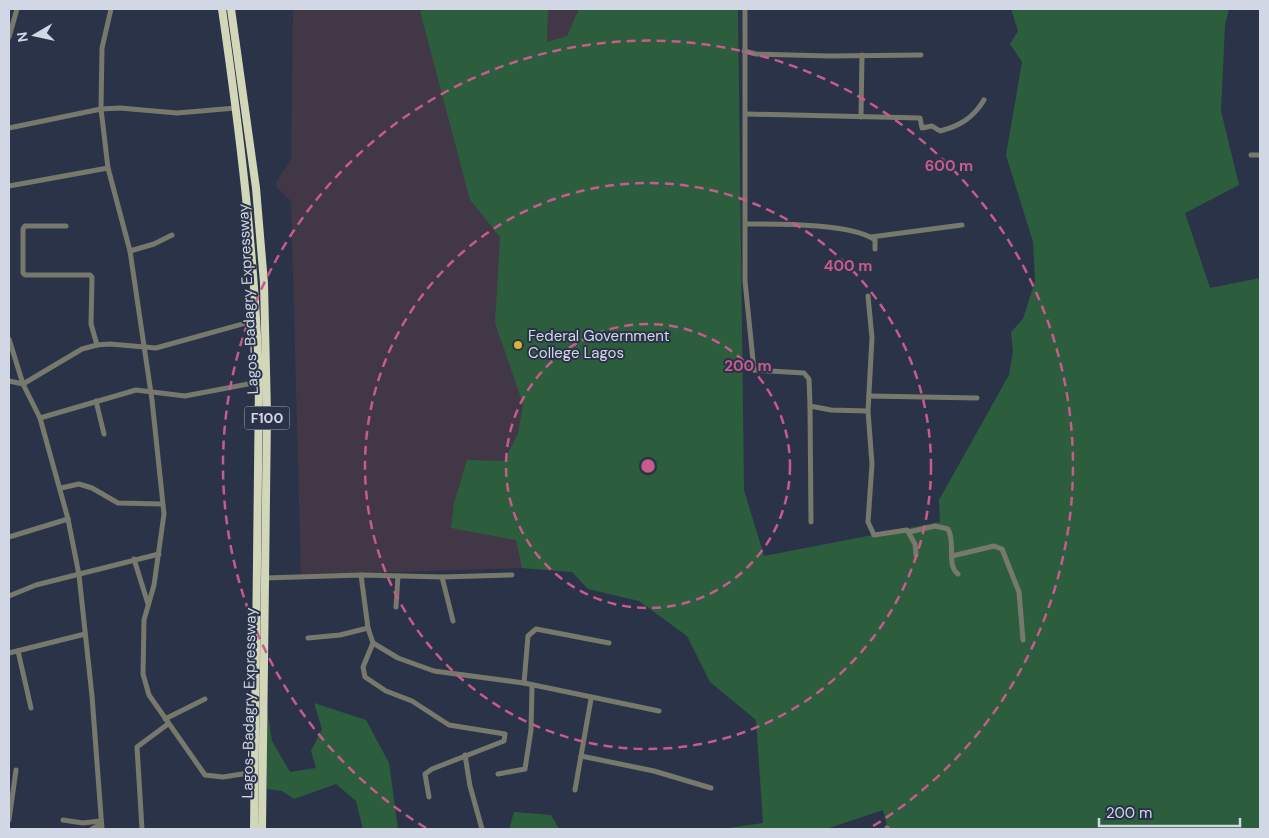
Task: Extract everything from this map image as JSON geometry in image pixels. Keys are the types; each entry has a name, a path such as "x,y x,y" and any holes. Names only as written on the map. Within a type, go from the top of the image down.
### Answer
{"highway":[{"name":"Lagos-Badagry Expressway","path":"222,9 246,173 257,320 259,382 254,829"},
{"name":"Lagos-Badagry Expressway","path":"231,9 256,188 264,283 267,414 262,829"}],"street":[{"path":"9,37 17,9"},
{"path":"111,9 102,48 101,109 108,168 130,251 145,348 164,525 154,585 144,620 143,674 149,695 205,775 223,777 255,772"},
{"path":"745,9 744,51 747,114 745,281 754,370 804,373 809,379 811,522"},
{"path":"744,51 756,54 785,55 921,55"},
{"path":"861,117 862,55"},
{"path":"747,114 920,118 922,128 932,126 940,131 965,121 978,110 984,100"},
{"path":"9,128 101,109 177,112 237,108"},
{"path":"1251,155 1260,155"},
{"path":"9,186 108,168"},
{"path":"746,224 837,228 871,237 962,225"},
{"path":"66,226 25,226 22,229 23,273 25,275 90,275 92,277 91,324 97,344"},
{"path":"130,251 172,235"},
{"path":"871,237 875,240 875,250"},
{"path":"868,296 872,338 868,411 872,464 868,522 874,534 907,530 909,532 935,526 945,527 951,538 954,570 958,574"},
{"path":"9,382 23,384 82,349 97,344 145,348 179,343 257,320"},
{"path":"9,338 23,384 40,418 61,488 79,575 92,696 101,825"},
{"path":"40,418 136,390 185,396 259,382"},
{"path":"869,396 978,398"},
{"path":"96,401 104,434"},
{"path":"810,406 831,410 868,411"},
{"path":"61,488 79,484 92,488 118,503 162,504"},
{"path":"9,537 68,519"},
{"path":"909,532 915,544 916,555"},
{"path":"952,556 994,546 1002,549 1019,592 1023,640"},
{"path":"9,596 36,585 160,554"},
{"path":"134,559 148,604"},
{"path":"361,575 368,628 373,643 398,658 434,671 524,683 659,711"},
{"path":"265,578 361,575 442,577 512,575"},
{"path":"396,607 398,576"},
{"path":"442,577 453,620"},
{"path":"308,638 340,635 368,628"},
{"path":"524,683 528,636 536,629 609,643"},
{"path":"9,653 85,634"},
{"path":"373,643 362,670 365,677 386,691 412,701 449,725 505,734 504,742 465,755 432,769 425,774 429,797"},
{"path":"18,651 31,708"},
{"path":"498,774 525,769 531,730 532,686"},
{"path":"575,790 591,698"},
{"path":"142,829 137,747 167,722 205,699"},
{"path":"465,755 470,786 482,829"},
{"path":"581,756 654,771 711,788"},
{"path":"9,820 16,770"},
{"path":"64,820 101,825"},
{"path":"92,829 101,825"}],"shaded area":[{"name":"Federal Government College Lagos","path":"293,9 738,9 572,572 522,568 301,575 291,201 276,187 276,182 291,160"}],"green space":[{"path":"425,9 548,9 547,42 567,36 579,9 738,9 744,490 764,556 940,522 939,500 1009,375 1013,351 1011,332 1023,319 1035,281 1033,242 1006,155 1022,62 1010,44 1018,31 1011,9 1229,9 1225,25 1221,111 1239,185 1185,213 1210,288 1260,278 1260,829 888,829 883,810 826,829 721,829 763,823 756,720 710,682 687,636 639,601 588,589 572,572 522,568 516,540 451,528 454,503 467,460 504,461 518,433 523,404 495,323 500,237 470,200 420,11"},
{"path":"266,702 272,741 290,772 316,768 311,751 322,729 314,703 366,720 389,763 398,829 363,829 356,801 336,784 294,799 282,791 267,789"},
{"path":"514,812 551,815 559,829 509,829"}],"place":[{"name":"Federal Government College Lagos","path":"518,345"}]}
